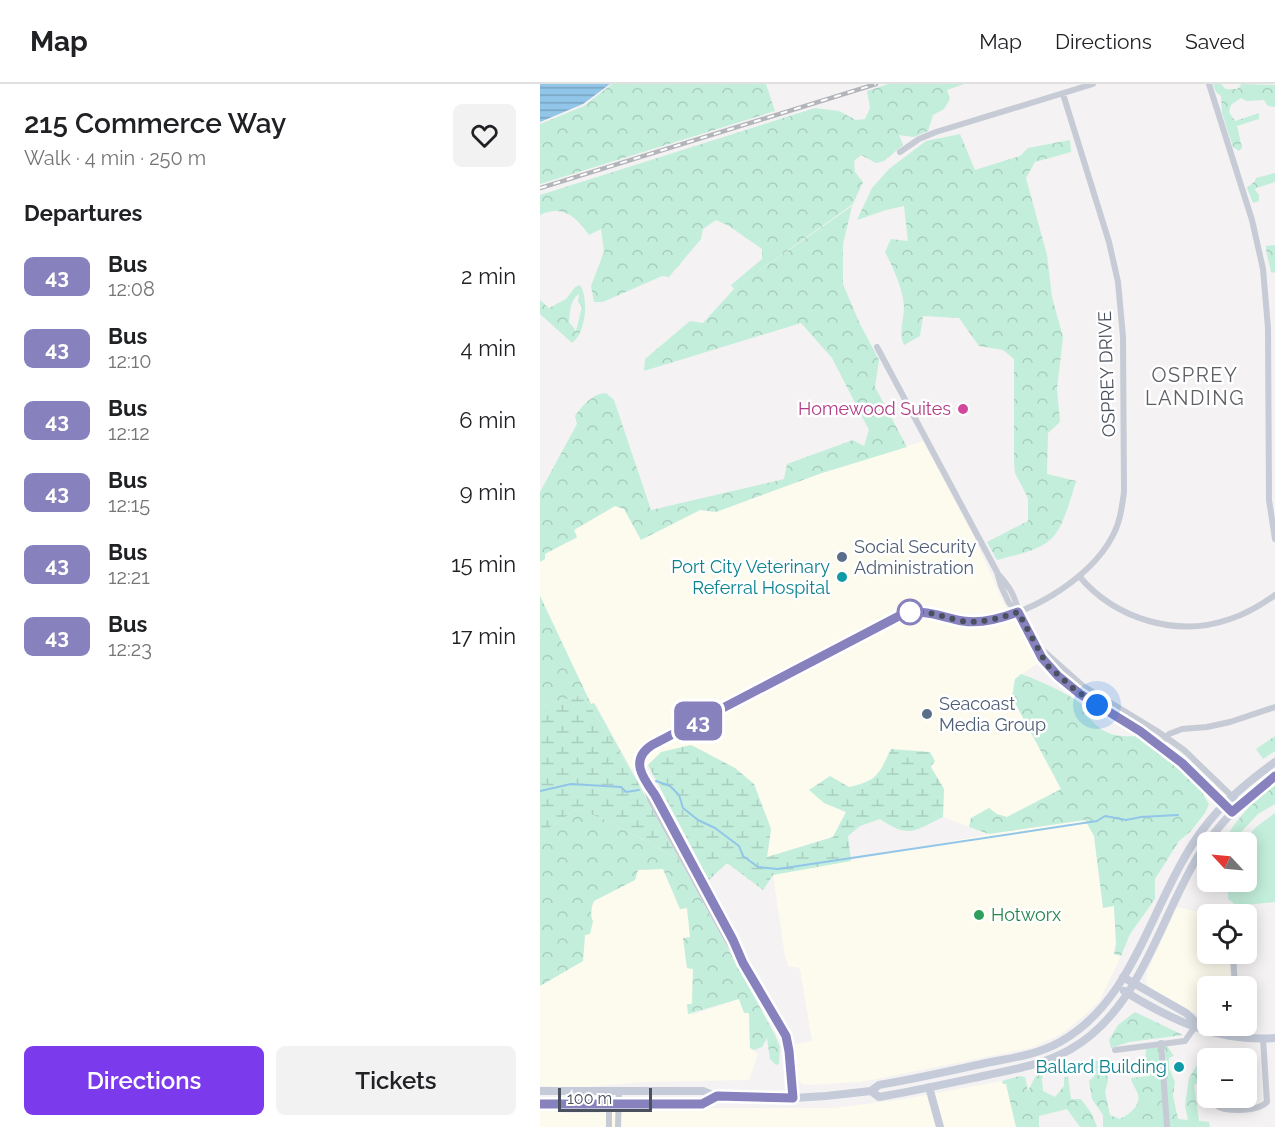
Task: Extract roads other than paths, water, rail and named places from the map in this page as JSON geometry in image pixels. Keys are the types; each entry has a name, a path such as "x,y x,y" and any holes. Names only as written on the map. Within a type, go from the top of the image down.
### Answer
{"main road":[{"path":"540,1091 703,1091 717,1096 793,1098 871,1091 879,1085 1047,1048 1086,1024 1102,1008 1123,977 1187,853 1204,826 1232,796 1275,762"},
{"path":"871,1091 879,1097 1017,1069 1060,1055 1077,1046 1112,1015 1128,994 1193,865 1212,836 1240,804 1275,776"},
{"path":"1123,977 1186,1013 1197,1023"},
{"path":"1117,987 1197,1029"},
{"path":"1231,1036 1275,1038"},
{"path":"933,1087 932,1098 940,1127"},
{"path":"540,1104 702,1104 717,1096"}],"street":[{"path":"900,152 919,139 936,132 1093,84"},
{"path":"1209,84 1252,220 1263,269 1268,338 1269,500 1275,539"},
{"name":"OSPREY DRIVE","path":"793,1098 786,1036 728,942 656,809 639,767 641,758 652,745 899,616 910,612 926,612 962,621 975,621 1018,612 1058,591 1079,576 1109,543 1115,532 1122,505 1125,456 1123,338 1114,263 1063,94"},
{"path":"878,347 997,572 1012,593 1018,612 1047,665 1073,688 1159,746 1194,773 1232,812"},
{"path":"1079,576 1095,593 1116,608 1143,619 1179,627 1210,624 1230,619 1257,607 1275,595"},
{"path":"1037,645 1083,686 1166,737 1193,757 1240,804"},
{"path":"1159,746 1166,737 1182,729 1230,722 1275,706"},
{"path":"1115,1050 1185,1041 1194,1028"},
{"path":"1257,1107 1268,1102 1263,1038"},
{"path":"1161,1043 1167,1127"},
{"path":"609,1127 608,1104 614,1091"},
{"path":"614,1091 618,1104 618,1127"},
{"path":"1221,1108 1226,1110 1249,1108"}],"water":[{"path":"540,84 610,84 583,104 540,122"}],"waterway":[{"path":"656,781 670,786 679,795 683,808 739,846 743,856 758,867 778,869 1097,821 1105,816 1126,820 1178,815"},
{"path":"540,791 571,784 621,787 626,792 639,790"}],"railway":[{"path":"540,188 876,84"}],"place":[{"name":"Homewood Suites","path":"963,409"},
{"name":"Social Security Administration","path":"842,557"},
{"name":"Port City Veterinary Referral Hospital","path":"842,577"},
{"name":"Seacoast Media Group","path":"927,714"},
{"name":"Hotworx","path":"979,915"},
{"name":"Ballard Building","path":"1179,1067"}],"district":[{"name":"OSPREY LANDING","path":"1195,386"}]}
